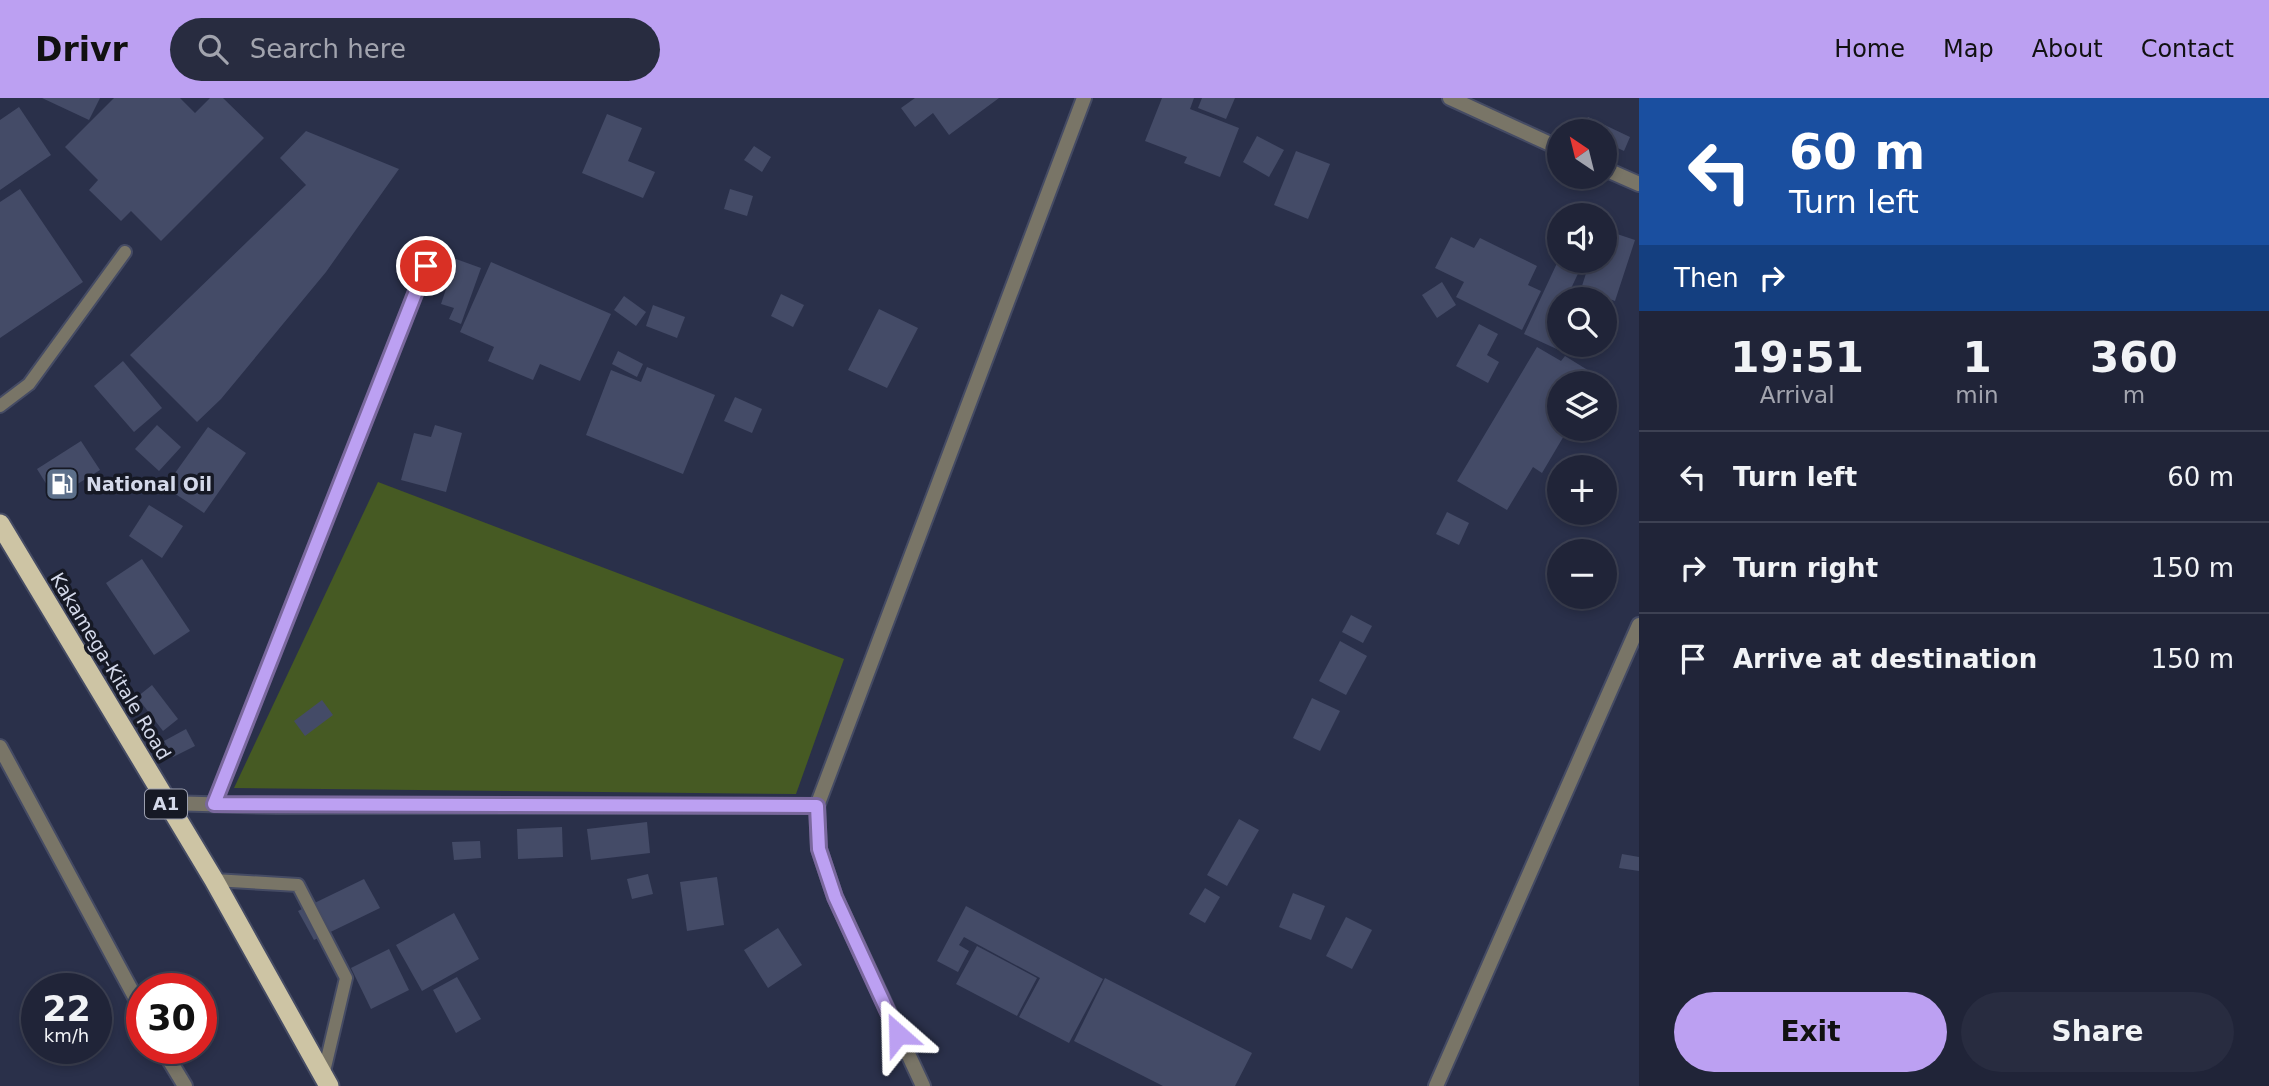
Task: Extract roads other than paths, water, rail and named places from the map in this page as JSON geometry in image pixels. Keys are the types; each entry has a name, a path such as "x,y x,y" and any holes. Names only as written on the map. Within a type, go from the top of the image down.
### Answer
{"highway":[{"name":"Kakamega-Kitale Road","path":"0,524 214,880 326,1081"}],"street":[{"path":"923,1086 835,897 819,849 817,806 1084,98"},
{"path":"1450,98 1547,142"},
{"path":"1617,174 1639,184"},
{"path":"1436,1086 1639,625"},
{"path":"0,747 126,980"},
{"path":"166,803 817,806"},
{"path":"172,1064 185,1086"}],"lane":[{"path":"0,406 29,384 125,252"},
{"path":"214,804 426,266"},
{"path":"214,880 298,885 345,978 326,1081"}],"place":[{"name":"National Oil","path":"62,484"}]}
